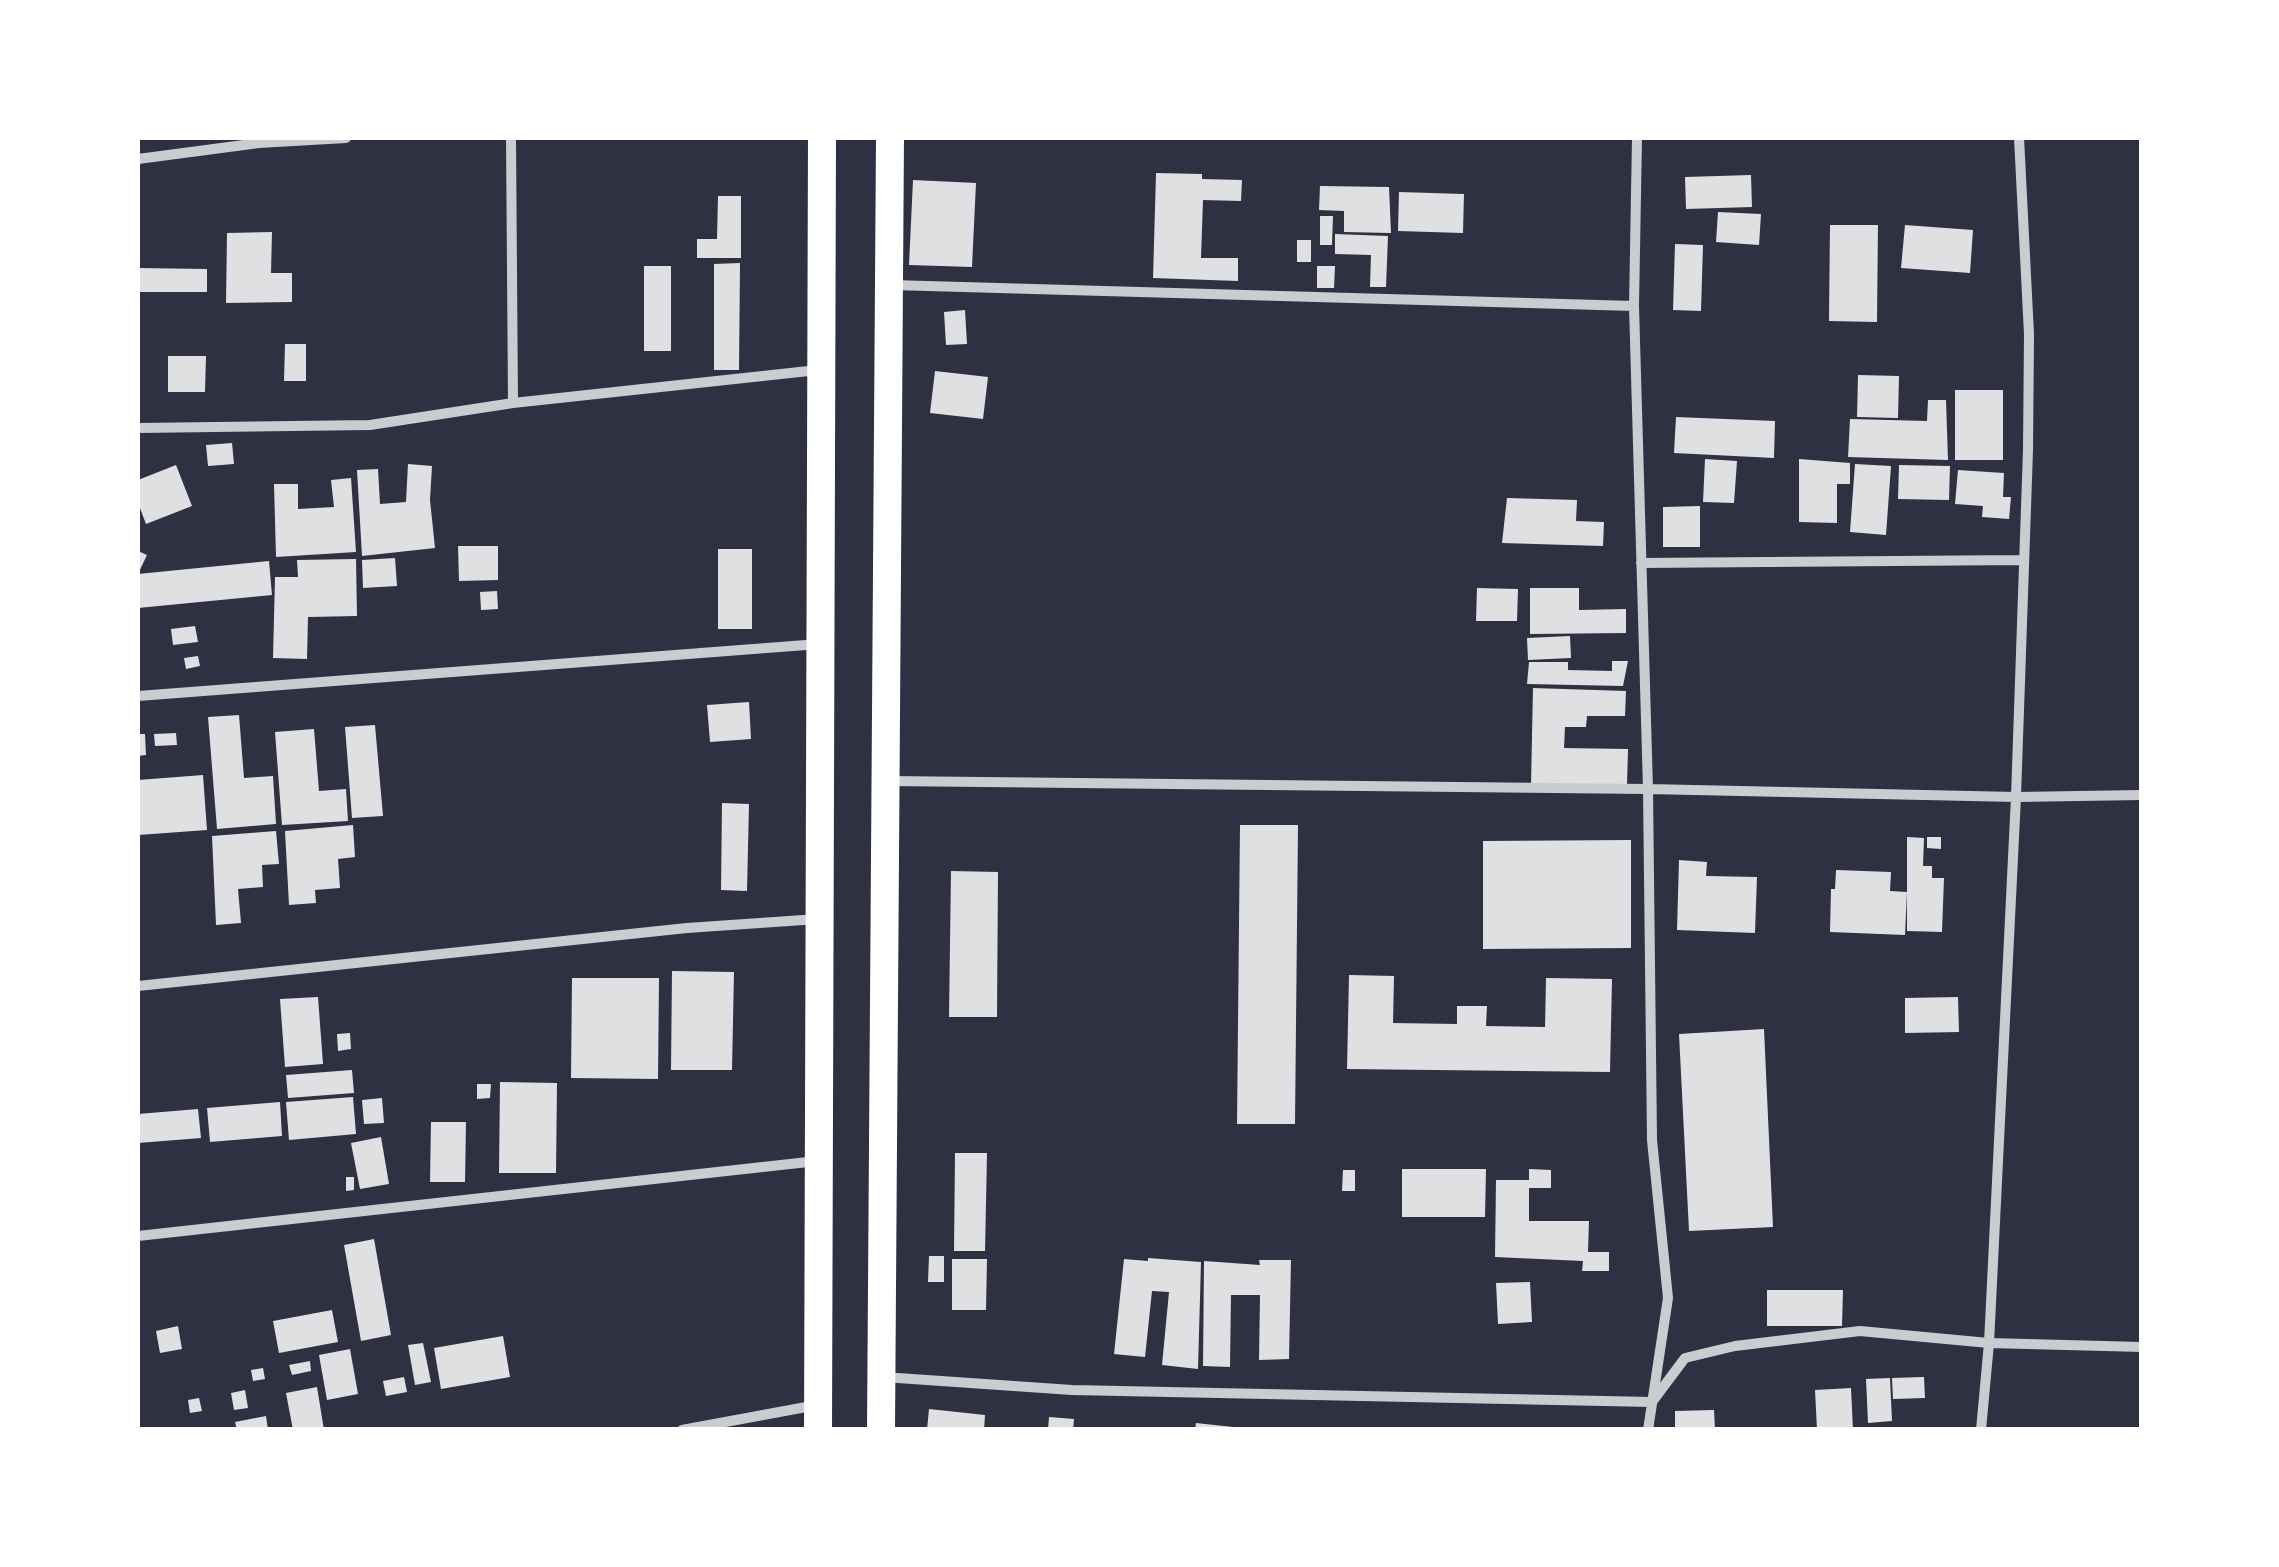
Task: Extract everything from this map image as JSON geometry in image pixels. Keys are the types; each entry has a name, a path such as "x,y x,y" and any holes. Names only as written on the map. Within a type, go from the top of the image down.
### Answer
{"highway":[{"path":"818,1417 822,138"},
{"path":"881,1430 890,138"}],"street":[{"path":"138,159 260,143 346,138"},
{"path":"511,138 513,403"},
{"path":"1637,138 1634,306 1648,789 1652,1140 1668,1298 1648,1430"},
{"path":"1982,1430 2016,797 2028,450 2029,334 2020,138"},
{"path":"889,284 1634,306"},
{"path":"138,428 370,425 513,403 822,369"},
{"path":"1641,564 2022,560"},
{"path":"138,696 820,644"},
{"path":"886,781 2016,797 2142,794"},
{"path":"138,986 687,928 819,919"},
{"path":"138,1236 819,1161"},
{"path":"1652,1402 1685,1358 1734,1346 1860,1331 1989,1343 2142,1346"},
{"path":"883,1377 1072,1390 1652,1402"},
{"path":"682,1430 818,1417"}],"building":[{"path":"1156,173 1242,180 1241,201 1203,200 1201,258 1238,258 1238,281 1153,278"},
{"path":"1751,175 1752,207 1686,209 1685,177"},
{"path":"913,180 976,183 972,267 909,265"},
{"path":"1320,186 1389,187 1391,233 1344,232 1344,211 1319,210"},
{"path":"1399,192 1464,194 1463,233 1398,231"},
{"path":"718,196 741,196 741,258 697,258 697,239 717,239"},
{"path":"1718,212 1761,214 1759,245 1716,242"},
{"path":"1320,216 1333,216 1332,245 1320,245"},
{"path":"1830,225 1878,225 1877,322 1829,321"},
{"path":"1905,225 1973,230 1970,273 1901,268"},
{"path":"272,232 271,273 292,273 292,302 226,303 227,233"},
{"path":"1335,234 1388,236 1386,287 1370,287 1371,255 1335,254"},
{"path":"1297,240 1311,240 1311,262 1297,262"},
{"path":"1675,244 1703,245 1701,311 1673,310"},
{"path":"740,263 739,370 714,370 714,264"},
{"path":"644,266 671,266 671,351 644,351"},
{"path":"1317,266 1335,266 1334,288 1317,288"},
{"path":"138,268 207,269 207,292 139,292"},
{"path":"965,310 967,344 946,345 944,312"},
{"path":"285,344 306,344 306,381 284,381"},
{"path":"168,356 206,356 205,392 168,392"},
{"path":"935,371 988,377 983,419 930,413"},
{"path":"1858,375 1899,376 1898,418 1857,417"},
{"path":"1955,390 2003,390 2003,460 1955,460"},
{"path":"1928,400 1946,400 1948,460 1848,457 1850,419 1927,421"},
{"path":"1676,417 1775,421 1774,458 1674,453"},
{"path":"232,443 234,464 208,466 206,445"},
{"path":"1705,459 1737,461 1734,503 1703,502"},
{"path":"1799,459 1850,463 1850,484 1837,484 1837,523 1799,522"},
{"path":"408,464 432,466 430,500 435,548 362,556 357,470 378,469 380,504 406,502"},
{"path":"1855,464 1891,466 1886,535 1850,532"},
{"path":"176,465 192,506 146,524 138,503 138,480"},
{"path":"1899,465 1950,466 1949,500 1898,499"},
{"path":"1958,470 2004,473 2003,497 2011,497 2009,519 1982,517 1983,506 1955,504"},
{"path":"351,478 356,552 276,557 274,484 298,484 298,509 334,507 331,480"},
{"path":"1507,498 1577,500 1576,521 1604,522 1603,546 1502,543"},
{"path":"1700,506 1700,547 1663,547 1663,507"},
{"path":"458,546 498,546 498,580 459,581"},
{"path":"718,549 752,549 752,629 718,629"},
{"path":"138,551 147,555 138,574"},
{"path":"395,558 397,586 363,588 362,560"},
{"path":"356,559 357,616 308,617 307,659 273,658 275,577 298,577 297,560"},
{"path":"269,561 272,595 138,608 138,574"},
{"path":"1477,588 1518,589 1517,621 1476,621"},
{"path":"1530,588 1579,588 1579,610 1626,609 1626,633 1530,634"},
{"path":"497,591 498,609 481,610 480,592"},
{"path":"195,626 198,642 173,645 171,629"},
{"path":"1570,636 1571,658 1528,660 1527,638"},
{"path":"198,656 200,666 186,669 184,658"},
{"path":"1612,661 1628,661 1623,686 1527,684 1529,662 1568,662 1568,670 1612,671"},
{"path":"1533,688 1626,691 1625,716 1587,716 1586,727 1565,727 1564,748 1628,749 1627,785 1531,784"},
{"path":"749,702 751,739 710,742 707,705"},
{"path":"239,715 244,778 273,776 276,824 217,829 208,717"},
{"path":"375,725 383,816 352,818 345,727"},
{"path":"314,729 319,791 346,789 348,821 282,825 275,732"},
{"path":"176,733 177,745 155,746 154,734"},
{"path":"138,734 145,734 146,755 138,756"},
{"path":"203,775 207,830 138,835 138,780"},
{"path":"722,803 749,804 747,891 721,890"},
{"path":"353,825 355,857 338,859 340,888 315,890 316,903 289,905 285,831"},
{"path":"1240,825 1298,825 1295,1124 1237,1124"},
{"path":"276,831 279,864 262,865 263,887 238,889 241,923 216,925 212,836"},
{"path":"1907,837 1924,838 1923,866 1932,866 1932,878 1944,878 1942,932 1907,931"},
{"path":"1927,837 1941,837 1941,849 1927,848"},
{"path":"1631,840 1631,948 1483,949 1483,841"},
{"path":"1679,860 1707,862 1706,876 1757,877 1755,933 1677,930"},
{"path":"1836,870 1891,872 1890,891 1907,892 1905,935 1830,932 1831,889 1835,889"},
{"path":"951,871 998,872 997,1017 949,1017"},
{"path":"672,971 734,972 732,1070 671,1070"},
{"path":"1349,975 1394,976 1393,1023 1457,1024 1457,1006 1487,1006 1486,1026 1545,1027 1546,978 1612,979 1610,1072 1347,1069"},
{"path":"572,978 659,978 658,1079 571,1078"},
{"path":"318,997 323,1064 285,1067 280,999"},
{"path":"1958,997 1959,1032 1905,1033 1905,998"},
{"path":"1764,1029 1773,1227 1689,1231 1679,1034"},
{"path":"350,1033 351,1049 338,1051 337,1034"},
{"path":"352,1070 354,1093 288,1098 286,1075"},
{"path":"500,1082 557,1083 556,1173 499,1173"},
{"path":"477,1084 491,1084 490,1098 477,1099"},
{"path":"353,1097 356,1134 289,1140 286,1102"},
{"path":"382,1098 384,1123 364,1124 362,1100"},
{"path":"280,1102 282,1136 210,1142 207,1108"},
{"path":"198,1109 201,1138 138,1143 138,1114"},
{"path":"431,1122 466,1122 465,1182 430,1182"},
{"path":"381,1137 389,1184 360,1189 351,1143"},
{"path":"955,1153 987,1153 985,1251 954,1251"},
{"path":"1402,1169 1486,1169 1485,1217 1402,1217"},
{"path":"1529,1169 1551,1170 1551,1188 1529,1188 1529,1221 1589,1221 1588,1252 1609,1252 1609,1271 1582,1271 1583,1261 1495,1257 1496,1180 1529,1180"},
{"path":"1343,1170 1355,1170 1355,1191 1342,1191"},
{"path":"346,1177 354,1177 354,1190 346,1191"},
{"path":"374,1239 391,1335 361,1341 344,1245"},
{"path":"929,1256 944,1256 944,1282 928,1282"},
{"path":"952,1259 987,1259 986,1310 952,1310"},
{"path":"1124,1259 1201,1262 1198,1369 1162,1365 1169,1292 1152,1291 1145,1357 1114,1354"},
{"path":"1259,1260 1291,1260 1289,1359 1259,1360 1260,1295 1231,1295 1230,1367 1203,1366 1204,1261 1260,1265"},
{"path":"1530,1282 1532,1322 1498,1324 1496,1283"},
{"path":"1767,1290 1843,1290 1842,1326 1767,1326"},
{"path":"332,1310 338,1342 279,1353 273,1321"},
{"path":"178,1326 182,1349 160,1353 156,1331"},
{"path":"503,1336 510,1377 441,1389 434,1348"},
{"path":"423,1343 431,1382 415,1385 408,1345"},
{"path":"350,1349 358,1394 327,1400 319,1355"},
{"path":"310,1361 311,1371 292,1375 289,1365"},
{"path":"263,1368 265,1379 253,1381 251,1370"},
{"path":"404,1377 407,1392 386,1396 383,1381"},
{"path":"1924,1377 1925,1398 1893,1399 1892,1378"},
{"path":"1890,1378 1892,1421 1868,1423 1866,1379"},
{"path":"317,1387 324,1430 293,1430 286,1393"},
{"path":"1851,1388 1853,1430 1817,1430 1815,1390"},
{"path":"245,1390 248,1408 234,1410 231,1393"},
{"path":"199,1398 202,1411 190,1413 188,1400"},
{"path":"929,1409 985,1415 984,1430 927,1430"},
{"path":"1714,1410 1715,1430 1675,1430 1675,1411"},
{"path":"266,1416 268,1430 237,1430 235,1422"},
{"path":"1049,1417 1074,1419 1073,1430 1048,1430"},
{"path":"1196,1423 1233,1427 1233,1430 1195,1430"}]}
